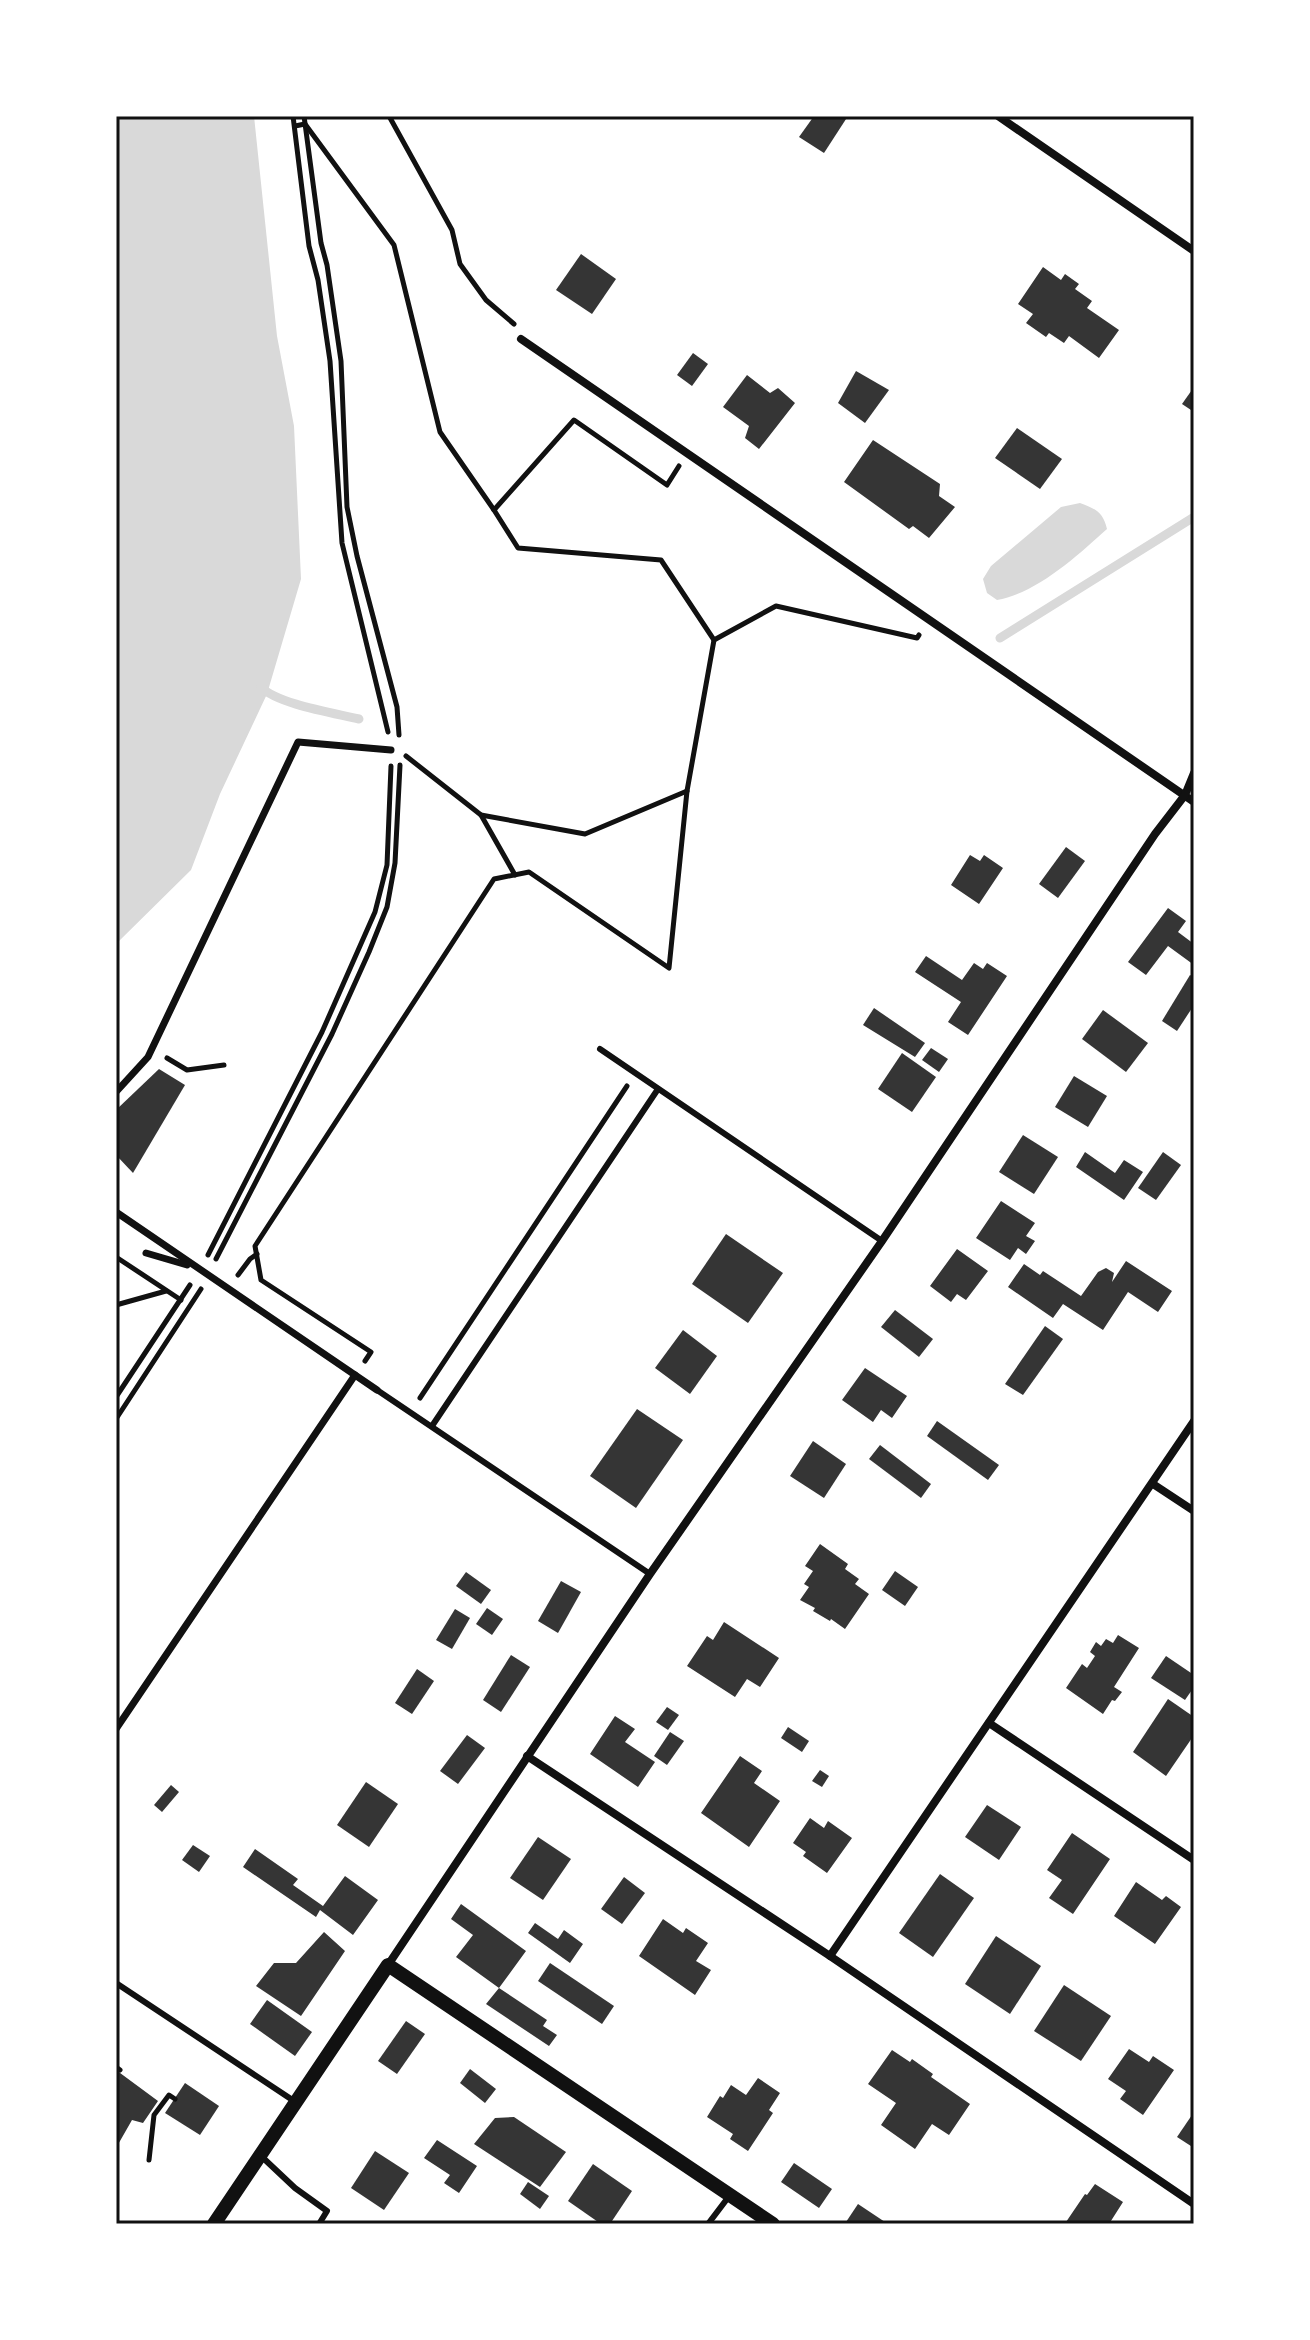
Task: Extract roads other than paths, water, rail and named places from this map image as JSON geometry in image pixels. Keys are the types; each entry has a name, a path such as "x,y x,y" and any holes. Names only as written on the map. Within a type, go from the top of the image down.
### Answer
{"street":[{"path":"998,116 1194,251"},
{"path":"521,339 1194,802"},
{"path":"116,1092 148,1057 298,742 396,751"},
{"path":"214,2224 650,1574 882,1241 1155,834 1185,795 1194,773"},
{"path":"116,1212 377,1390"},
{"path":"146,1253 200,1270"},
{"path":"116,1729 355,1375"},
{"path":"830,1956 1194,1421"},
{"path":"1153,1484 1194,1511"},
{"path":"989,1723 1194,1860"},
{"path":"527,1756 830,1956 1194,2204"},
{"path":"388,1965 773,2224"}],"lane":[{"path":"600,1049 882,1241"},
{"path":"432,1426 658,1089"},
{"path":"377,1390 650,1574"},
{"path":"116,1983 297,2103"},
{"path":"260,2155 295,2188 327,2211 319,2224"},
{"path":"708,2224 730,2194"}],"waterway":[{"path":"1000,638 1194,517"},
{"path":"261,687 292,703 359,719"}]}
